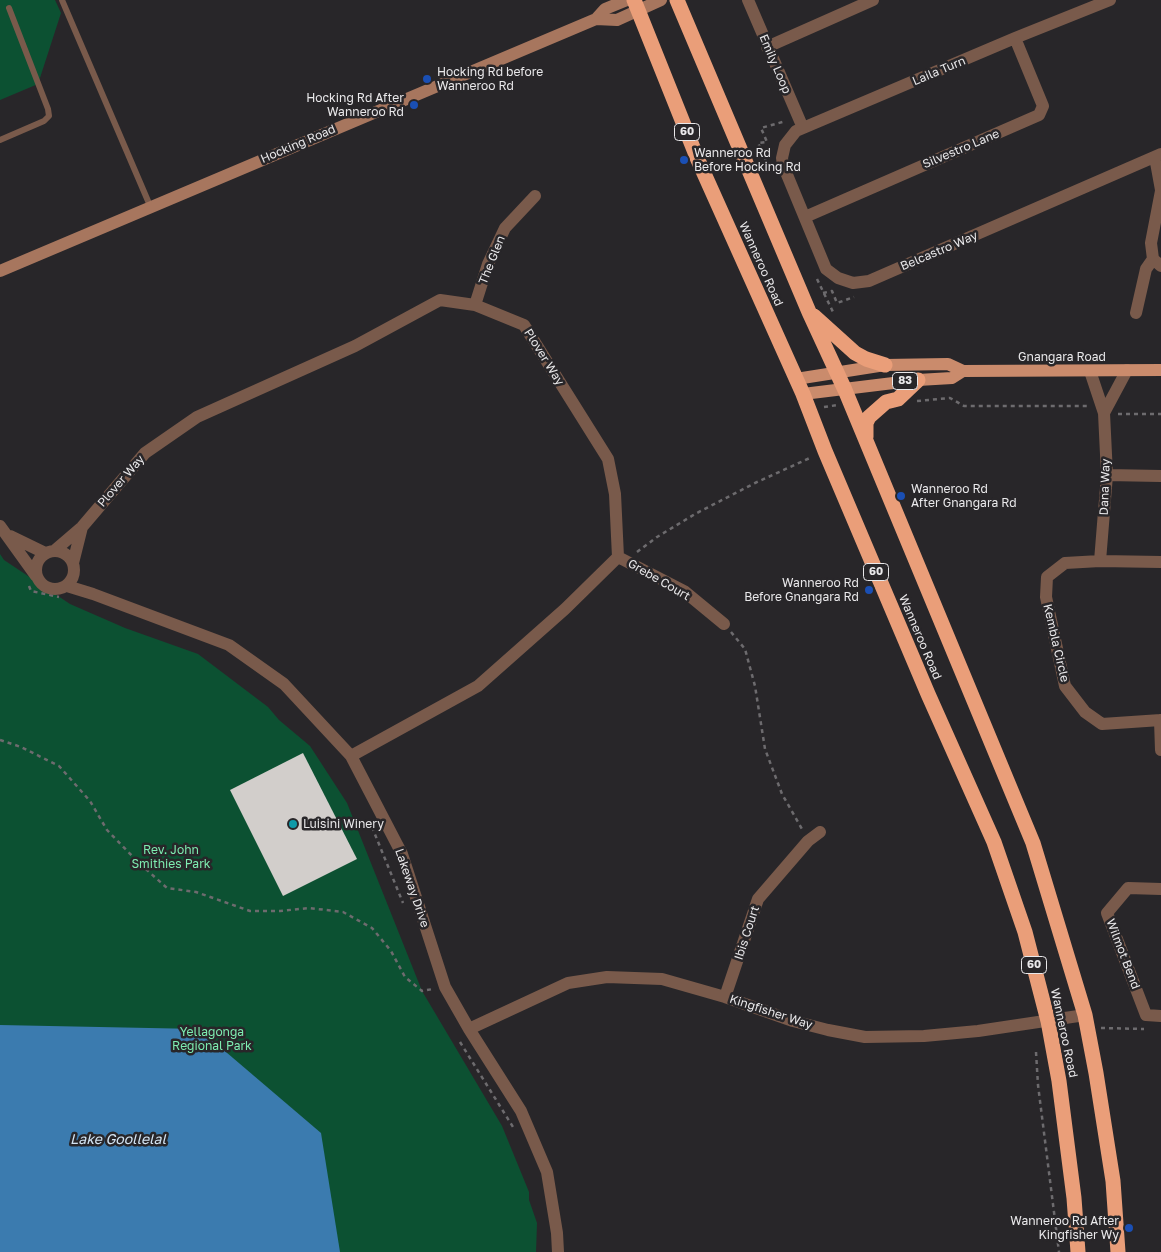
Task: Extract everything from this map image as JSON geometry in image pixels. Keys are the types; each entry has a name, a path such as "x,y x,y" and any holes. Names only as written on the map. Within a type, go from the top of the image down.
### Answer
{"highway":[{"name":"Wanneroo Road","path":"677,0 809,312 845,390 1033,843 1085,1015 1113,1181 1118,1252"},
{"name":"Wanneroo Road","path":"633,4 698,160 803,394 825,451 928,694 994,842 1025,932 1048,1021 1059,1081 1074,1198 1078,1252"},
{"name":"83","path":"809,312 855,353 866,359 885,364"},
{"path":"866,441 866,423 869,417 886,402 898,398 918,380"}],"main road":[{"name":"Gnangara Road","path":"796,379 885,364 948,364 963,371 1161,370"},
{"name":"Gnangara Road","path":"803,394 918,380 952,378 963,371"}],"street":[{"name":"Hocking Road","path":"0,271 596,19 617,20 633,4 661,0"},
{"name":"Emily Loop","path":"748,0 801,123"},
{"path":"768,46 873,0"},
{"name":"Laila Turn","path":"805,217 783,165 782,158 785,145 801,123 1110,0"},
{"name":"Silvestro Lane","path":"805,217 1039,115 1044,106 1015,38"},
{"path":"1136,313 1146,269 1157,263 1151,243 1161,191 1158,156"},
{"name":"Belcastro Way","path":"853,283 869,281 1158,156"},
{"name":"The Glen","path":"475,305 488,264 505,228 534,196"},
{"path":"805,217 826,269 838,278 853,283"},
{"name":"Plover Way","path":"50,552 82,527 144,453 197,417 355,346 440,300 475,305 524,325 608,459 615,494 622,559"},
{"path":"1104,413 1127,370"},
{"name":"Dana Way","path":"1090,371 1104,413 1107,475 1100,561"},
{"path":"1107,475 1161,476"},
{"name":"Plover Way","path":"74,567 82,527"},
{"path":"4,531 50,552 64,553 74,567 73,578 64,591 49,589 39,582 4,531"},
{"path":"36,576 36,563 50,552"},
{"path":"351,756 478,686 622,559"},
{"name":"Grebe Court","path":"622,559 684,591 724,624"},
{"name":"Kembla Circle","path":"1161,562 1100,561 1065,563 1047,577 1046,597 1065,686 1085,712 1102,724 1161,720"},
{"name":"Lakeway Drive","path":"74,567 93,594"},
{"name":"Lakeway Drive","path":"64,591 93,594 229,646 284,684 351,756 402,854 439,991 469,1029 521,1111 547,1172 557,1233 558,1252"},
{"path":"1161,720 1161,750"},
{"name":"Ibis Court","path":"725,997 758,899 808,841 820,832"},
{"name":"Wilmot Bend","path":"1161,889 1128,888 1107,913 1146,1015 1161,1016"},
{"name":"Kingfisher Way","path":"469,1029 568,983 607,976 662,979 725,997 793,1021 865,1037 894,1038 978,1032 1085,1015"}],"lane":[{"path":"62,0 151,208"},
{"path":"0,140 44,121 49,116 9,8"}],"path":[{"path":"758,143 767,142 761,128 801,123"},
{"path":"823,293 832,290 837,303 855,296 853,283"},
{"path":"913,401 950,398 964,406 1090,406 1104,413 1161,414"},
{"path":"622,559 695,514 755,483 825,451"},
{"path":"31,591 64,591"},
{"path":"724,624 745,649 755,686 765,748 782,794 808,841"},
{"path":"0,740 21,747 59,766 90,801 107,830 167,888 196,892 250,911 280,911 309,908 343,912 372,928 390,951 405,977 422,991 439,991"},
{"path":"369,819 403,904"},
{"path":"431,983 439,991"},
{"path":"1101,1028 1152,1029"},
{"path":"458,1038 514,1130"},
{"path":"1036,1052 1038,1085 1059,1252"}],"green space":[{"path":"0,0 55,0 61,13 38,84 0,100"},
{"name":"Yellagonga Regional Park","path":"0,554 4,560 70,604 125,628 198,654 268,707 279,720 310,746 347,803 422,991 502,1126 529,1192 529,1200 537,1223 536,1252 0,1252"}],"water":[{"name":"Lake Goollelal","path":"0,1025 199,1029 321,1133 340,1252 0,1252"}],"building":[{"name":"Luisini Winery","path":"303,753 357,859 283,896 230,790"}],"place":[{"name":"Hocking Rd before Wanneroo Rd","path":"427,79"},
{"name":"Hocking Rd After Wanneroo Rd","path":"414,105"},
{"name":"Wanneroo Rd Before Hocking Rd","path":"684,160"},
{"name":"Wanneroo Rd After Gnangara Rd","path":"901,496"},
{"name":"Wanneroo Rd Before Gnangara Rd","path":"869,590"},
{"name":"Luisini Winery","path":"293,824"},
{"name":"Wanneroo Rd After Kingfisher Wy","path":"1129,1228"}],"park label":[{"name":"Rev. John Smithies Park","path":"171,857"}]}
